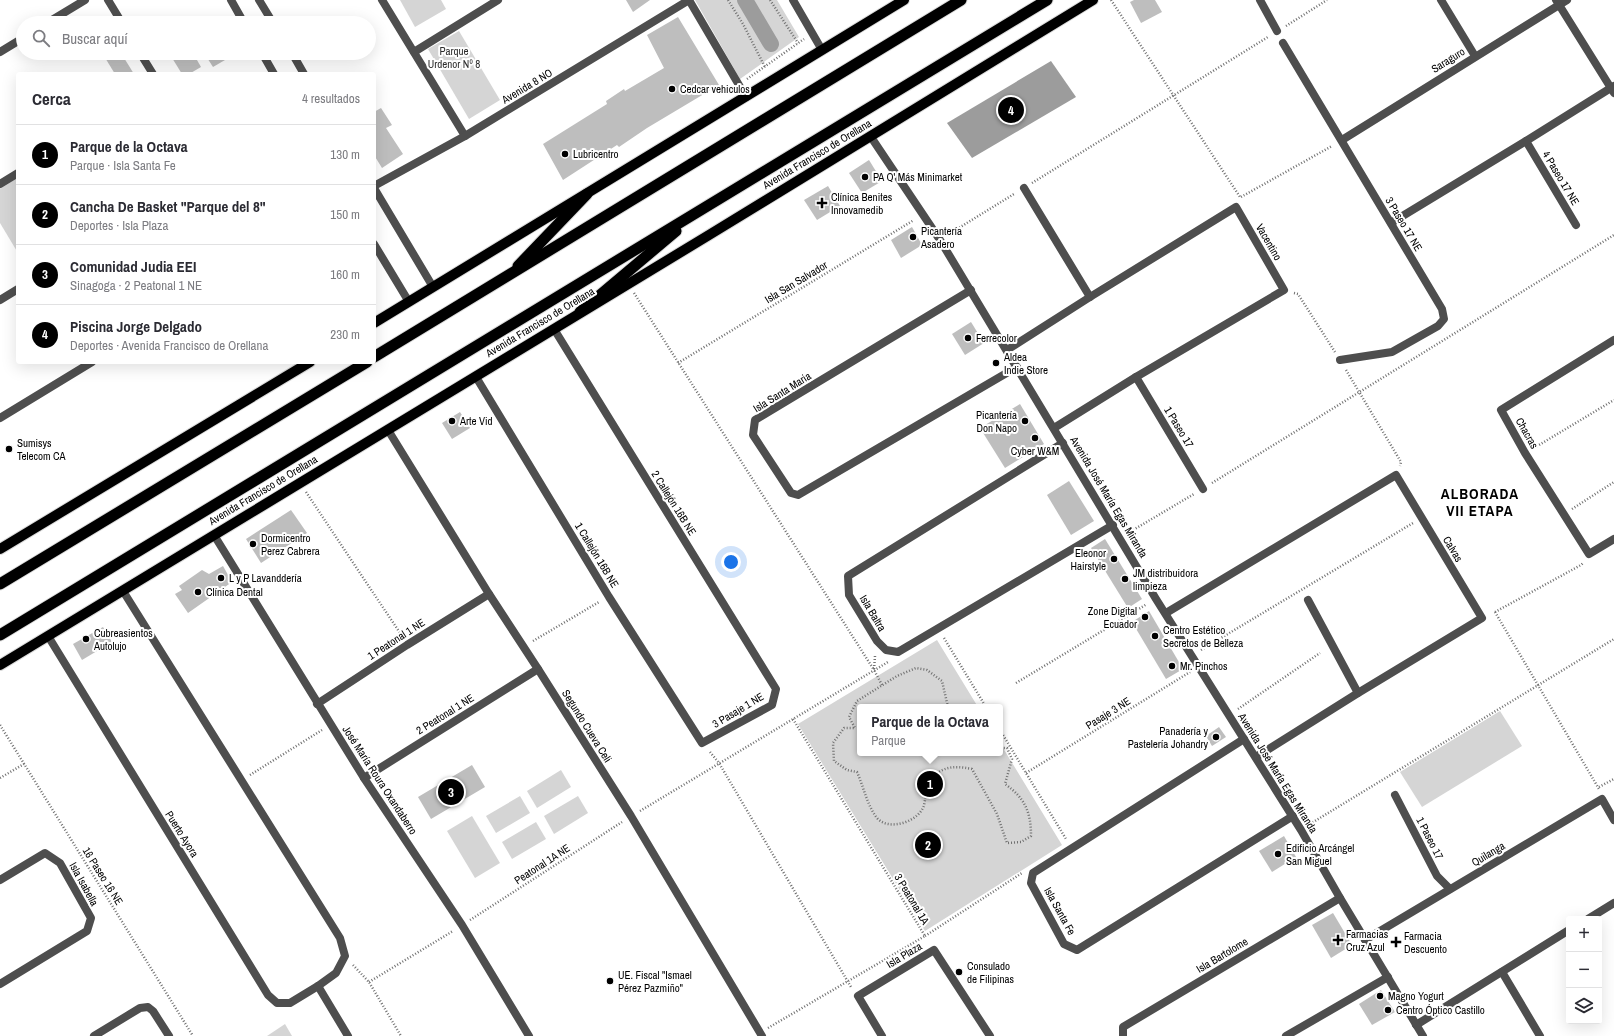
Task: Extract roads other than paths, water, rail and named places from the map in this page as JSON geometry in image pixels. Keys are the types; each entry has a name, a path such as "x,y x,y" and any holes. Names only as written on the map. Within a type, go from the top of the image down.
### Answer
{"highway":[{"path":"376,357 961,0"},
{"name":"Avenida Francisco de Orellana","path":"0,635 1047,0"},
{"path":"508,276 587,194"},
{"path":"580,312 701,209"},
{"path":"0,584 364,364"}],"main road":[{"path":"376,322 904,0"},
{"name":"Avenida Francisco de Orellana","path":"0,665 476,377 580,312 629,284 1093,0"},
{"path":"0,550 307,364"}],"street":[{"path":"59,16 85,0"},
{"path":"108,0 118,16"},
{"path":"231,0 240,16"},
{"path":"259,0 269,16"},
{"path":"382,0 465,136"},
{"path":"414,52 498,0"},
{"path":"689,0 746,97"},
{"name":"Avenida 8 NO","path":"376,186 465,136 689,0"},
{"path":"793,0 822,50"},
{"path":"1260,0 1277,32"},
{"path":"1441,0 1475,56"},
{"name":"Saraguro","path":"1342,140 1557,2 1568,0"},
{"path":"1391,224 1613,89 1557,2"},
{"path":"0,52 16,42"},
{"name":"3 Paseo 17 NE","path":"1283,43 1442,309 1444,319 1438,326 1392,352 1340,360"},
{"path":"144,60 152,72"},
{"path":"266,60 273,72"},
{"path":"296,60 303,72"},
{"name":"Avenida José María Egas Miranda","path":"870,137 940,240 971,290 1121,538 1156,599 1293,816 1340,898 1423,1036"},
{"name":"4 Paseo 17 NE","path":"1526,141 1576,225"},
{"path":"0,184 16,174"},
{"path":"1024,188 1090,297"},
{"path":"376,190 433,287"},
{"name":"Vacentino","path":"1007,350 1236,207 1284,290 1136,377"},
{"path":"376,247 409,302"},
{"path":"0,300 16,290"},
{"name":"Isla Santa Maria","path":"971,290 755,420 753,435 791,493 798,495 1017,367"},
{"name":"2 Callejón 16B NE","path":"554,329 776,689"},
{"name":"Chacras","path":"1614,340 1501,410 1525,453 1589,554 1614,539"},
{"path":"0,418 89,364"},
{"name":"1 Callejón 16B NE","path":"476,377 609,597 702,743"},
{"path":"1054,428 1136,377"},
{"name":"1 Paseo 17","path":"1136,377 1203,488"},
{"name":"Segundo Cueva Celi","path":"388,430 488,594 524,647 631,816 762,1036"},
{"name":"Isla Baltra","path":"1063,443 848,576 849,594 877,641 886,650 898,652 1113,526"},
{"name":"Calvas","path":"1166,613 1396,475 1482,618 1256,757"},
{"name":"José María Roura Oxandaberro","path":"214,535 364,778 462,925 528,1036"},
{"name":"Puerto Ayora","path":"48,636 268,995 277,1003 290,1003 318,986 336,973 345,956 340,938 123,590"},
{"name":"1 Peatonal 1 NE","path":"317,704 407,644 488,594"},
{"path":"1308,600 1358,693"},
{"name":"2 Peatonal 1 NE","path":"364,778 538,669"},
{"name":"3 Pasaje 1 NE","path":"702,743 772,705 776,689"},
{"name":"Isla Santa Fe","path":"1244,739 1033,873 1031,883 1064,944 1077,950 1293,816"},
{"name":"1 Paseo 17","path":"1395,795 1436,876 1450,889"},
{"name":"Quilanga","path":"1365,940 1602,799 1614,820"},
{"name":"Isla Isabella","path":"0,880 45,853 60,862 91,918 87,931 0,984"},
{"name":"Isla Bartolome","path":"1123,1036 1123,1027 1340,898"},
{"path":"1593,916 1614,903"},
{"path":"1416,1025 1566,932"},
{"name":"Isla Plaza","path":"882,1036 858,996 934,950 990,1036"},
{"path":"1502,972 1540,1036"},
{"path":"1286,1036 1388,977"},
{"path":"318,986 348,1036"},
{"path":"94,1036 140,1008 148,1007 153,1011 169,1036"}],"waterway":[{"path":"745,0 771,44"}],"place":[{"name":"Cedcar vehiculos","path":"672,89"},
{"name":"Piscina Jorge Delgado","path":"1011,110"},
{"name":"Lubricentro","path":"565,154"},
{"name":"PA Q' Más Minimarket","path":"865,177"},
{"name":"Clínica Benites Innovamedib","path":"822,203"},
{"name":"Picantería Asadero","path":"913,237"},
{"name":"Ferrecolor","path":"968,338"},
{"name":"Aldea Indie Store","path":"996,363"},
{"name":"Arte Vid","path":"452,421"},
{"name":"Picantería Don Napo","path":"1025,421"},
{"name":"Cyber W&M","path":"1035,438"},
{"name":"Sumisys Telecom CA","path":"9,449"},
{"name":"Dormicentro Perez Cabrera","path":"253,544"},
{"name":"Eleonor Hairstyle","path":"1114,559"},
{"name":"L y P Lavanddería","path":"221,578"},
{"name":"JM distribuidora limpieza","path":"1125,579"},
{"name":"Clínica Dental","path":"198,592"},
{"name":"Zone Digital Ecuador","path":"1145,617"},
{"name":"Centro Estético Secretos de Belleza","path":"1155,636"},
{"name":"Cubreasientos Autolujo","path":"86,639"},
{"name":"Mr. Pinchos","path":"1172,666"},
{"name":"Panadería y Pastelería Johandry","path":"1216,737"},
{"name":"Parque de la Octava","path":"930,784"},
{"name":"Comunidad Judia EEI","path":"451,792"},
{"name":"Cancha De Basket \"Parque del 8\"","path":"928,845"},
{"name":"Edificio Arcángel San Miguel","path":"1278,854"},
{"name":"Farmacias Cruz Azul","path":"1338,940"},
{"name":"Farmacia Descuento","path":"1396,942"},
{"name":"Consulado de Filipinas","path":"959,972"},
{"name":"UE. Fiscal \"Ismael Pérez Pazmiño\"","path":"610,981"},
{"name":"Magno Yogurt","path":"1380,996"},
{"name":"Centro Óptico Castillo","path":"1388,1010"}],"district":[{"name":"ALBORADA VII ETAPA","path":"1480,502"}],"park label":[{"name":"Parque Urdenor Nº 8","path":"454,57"}]}
